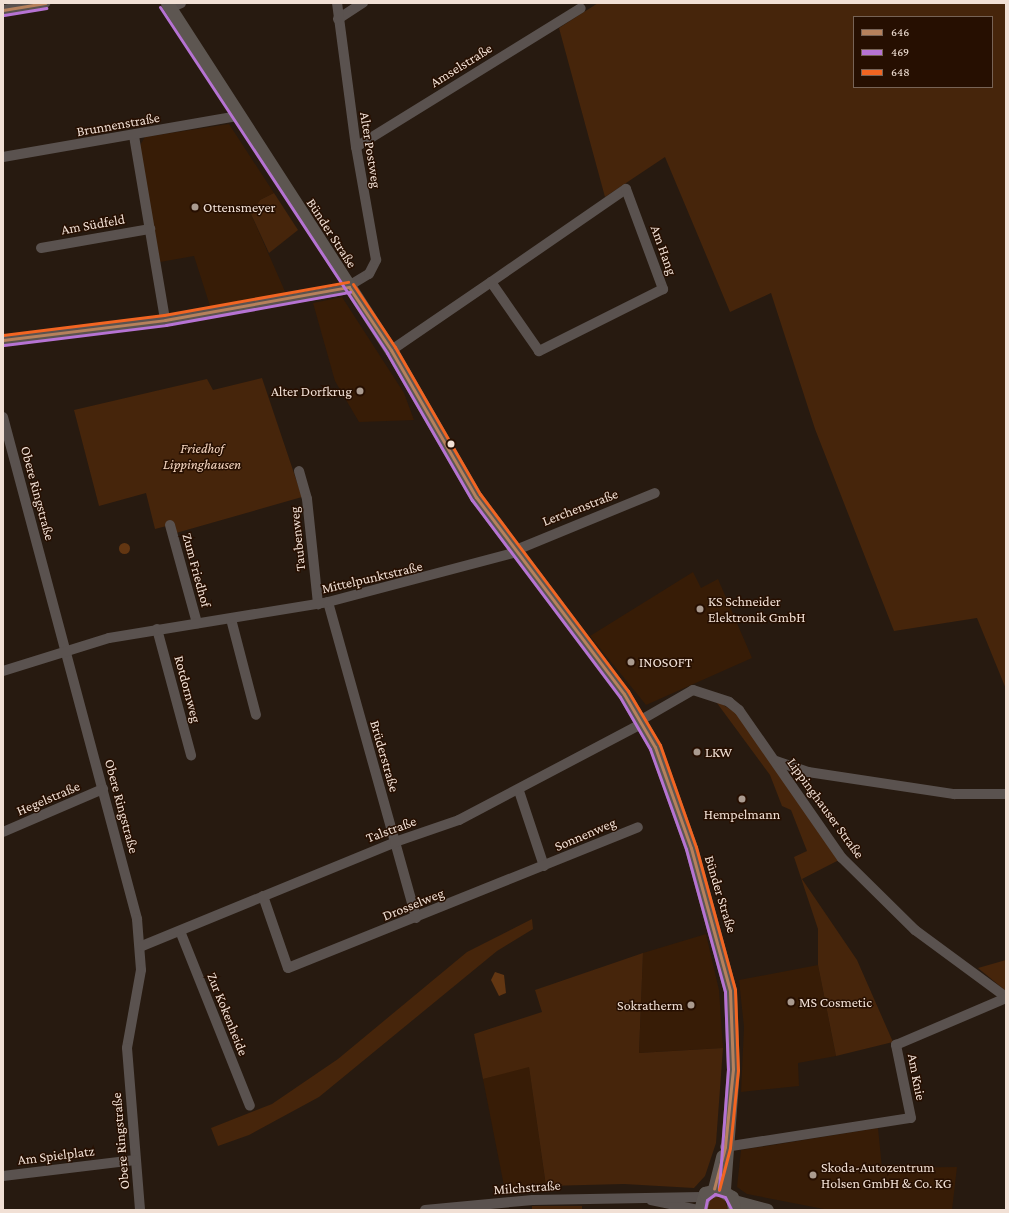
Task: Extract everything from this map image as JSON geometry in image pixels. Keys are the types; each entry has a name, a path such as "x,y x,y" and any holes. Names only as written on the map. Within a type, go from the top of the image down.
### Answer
{"main road":[{"name":"Bünder Straße","path":"170,4 238,116 391,350 476,497 642,721 674,797 720,944 730,991 733,1069 719,1190"},
{"path":"700,1206 719,1190 734,1206 767,1210"}],"street":[{"path":"3,10 45,3"},
{"name":"Alter Postweg","path":"336,3 356,147 376,260 369,274 349,287"},
{"path":"338,19 364,3"},
{"name":"Amselstraße","path":"356,147 581,8"},
{"name":"Brunnenstraße","path":"3,157 134,136 238,116"},
{"path":"134,136 165,320"},
{"name":"Am Hang","path":"391,350 626,189 663,289 539,350 491,282"},
{"name":"Am Südfeld","path":"41,248 150,229"},
{"path":"3,340 165,320 349,287"},
{"name":"Obere Ringstraße","path":"3,417 103,790 142,946 126,1048 140,1210"},
{"name":"Taubenweg","path":"299,471 307,499 323,603"},
{"name":"Lerchenstraße","path":"517,551 655,493"},
{"name":"Zum Friedhof","path":"170,525 197,623"},
{"name":"Mittelpunktstraße","path":"3,671 65,652 157,629 231,619 323,603 517,551"},
{"name":"Brüderstraße","path":"323,603 395,842 416,918"},
{"path":"231,619 256,715"},
{"name":"Rotdornweg","path":"157,629 191,755"},
{"name":"Lippinghauser Straße","path":"642,721 686,692 716,695 739,710 776,761 842,858 915,930 1006,998"},
{"name":"Talstraße","path":"142,946 180,932 395,842 459,820 519,791 642,721"},
{"path":"776,761 808,772 954,794 1006,794"},
{"path":"793,786 798,776 808,772"},
{"name":"Hegelstraße","path":"3,832 103,790"},
{"path":"519,791 544,866"},
{"name":"Sonnenweg","path":"544,866 638,827"},
{"name":"Drosselweg","path":"263,896 288,968 544,866"},
{"name":"Zur Kokenheide","path":"180,932 250,1106"},
{"name":"Am Knie","path":"725,1147 911,1118 896,1045 1006,998"},
{"name":"Am Spielplatz","path":"3,1176 135,1160"},
{"name":"Milchstraße","path":"425,1210 520,1200 631,1197 700,1206"}],"shaded area":[{"path":"229,124 274,193 260,200 251,214 287,296 211,309 194,256 160,262 139,147 145,137"},
{"path":"342,297 404,393 414,420 359,422 335,381 313,303"},
{"path":"122,543 126,543 128,544 128,552 122,553 119,550 119,546"},
{"path":"693,572 701,588 718,579 752,658 646,705 590,636"},
{"path":"706,934 719,990 723,1048 639,1053 643,953"},
{"path":"818,965 836,1056 798,1063 799,1086 741,1092 744,1027 739,980"},
{"path":"495,972 504,975 506,993 499,996 491,980"},
{"path":"529,1066 546,1186 505,1191 483,1079"},
{"path":"878,1128 882,1168 957,1167 952,1210 829,1210 747,1194 737,1187 741,1150"}],"green space":[{"path":"598,3 1006,3 1006,689 977,618 894,631 815,429 771,293 730,312 665,157 605,197 559,28"},
{"path":"274,193 298,230 269,253 251,214 260,200"},
{"name":"Friedhof Lippinghausen","path":"262,378 302,497 176,533 174,524 155,529 146,493 99,506 74,410 207,379 213,390"},
{"path":"714,699 739,715 839,860 802,879 857,960 893,1042 836,1056 818,965 818,929 794,857 807,851 791,810 782,806 770,775"},
{"path":"532,919 533,929 497,951 319,1097 249,1135 218,1146 211,1128 272,1104 338,1059 467,952"},
{"path":"643,953 639,1053 723,1048 716,1143 705,1176 694,1188 624,1184 546,1186 529,1067 483,1079 474,1034 542,1012 535,990"},
{"path":"1006,960 1006,991 978,968"},
{"path":"716,1196 725,1200 728,1210 707,1210 708,1202"},
{"path":"532,1206 582,1206 582,1210 532,1210"}],"transit line":[{"name":"646","path":"3,10 45,3"},
{"name":"469","path":"160,7 387,353 472,500 620,697 650,749 686,849 725,992 728,1069 719,1190"},
{"name":"469","path":"4,15 46,8"},
{"name":"648","path":"3,335 164,315 348,282"},
{"name":"648","path":"353,284 395,347 480,494 628,691 660,745 696,847 735,990 738,1070 730,1148 719,1190"},
{"name":"646","path":"349,287 391,350 476,497 624,694 655,747 691,848 730,991 733,1069 725,1147 714,1189"},
{"name":"646","path":"3,340 165,320 349,287"},
{"name":"469","path":"4,345 166,325 350,292"},
{"name":"469","path":"705,1210 707,1200 715,1194 725,1197 731,1209"}],"place":[{"name":"Ottensmeyer","path":"195,207"},
{"name":"Alter Dorfkrug","path":"360,391"},
{"name":"KS Schneider Elektronik GmbH","path":"700,609"},
{"name":"INOSOFT","path":"631,662"},
{"name":"LKW","path":"697,752"},
{"name":"Hempelmann","path":"742,799"},
{"name":"MS Cosmetic","path":"791,1002"},
{"name":"Sokratherm","path":"691,1005"},
{"name":"Skoda-Autozentrum Holsen GmbH & Co. KG","path":"813,1175"}]}
